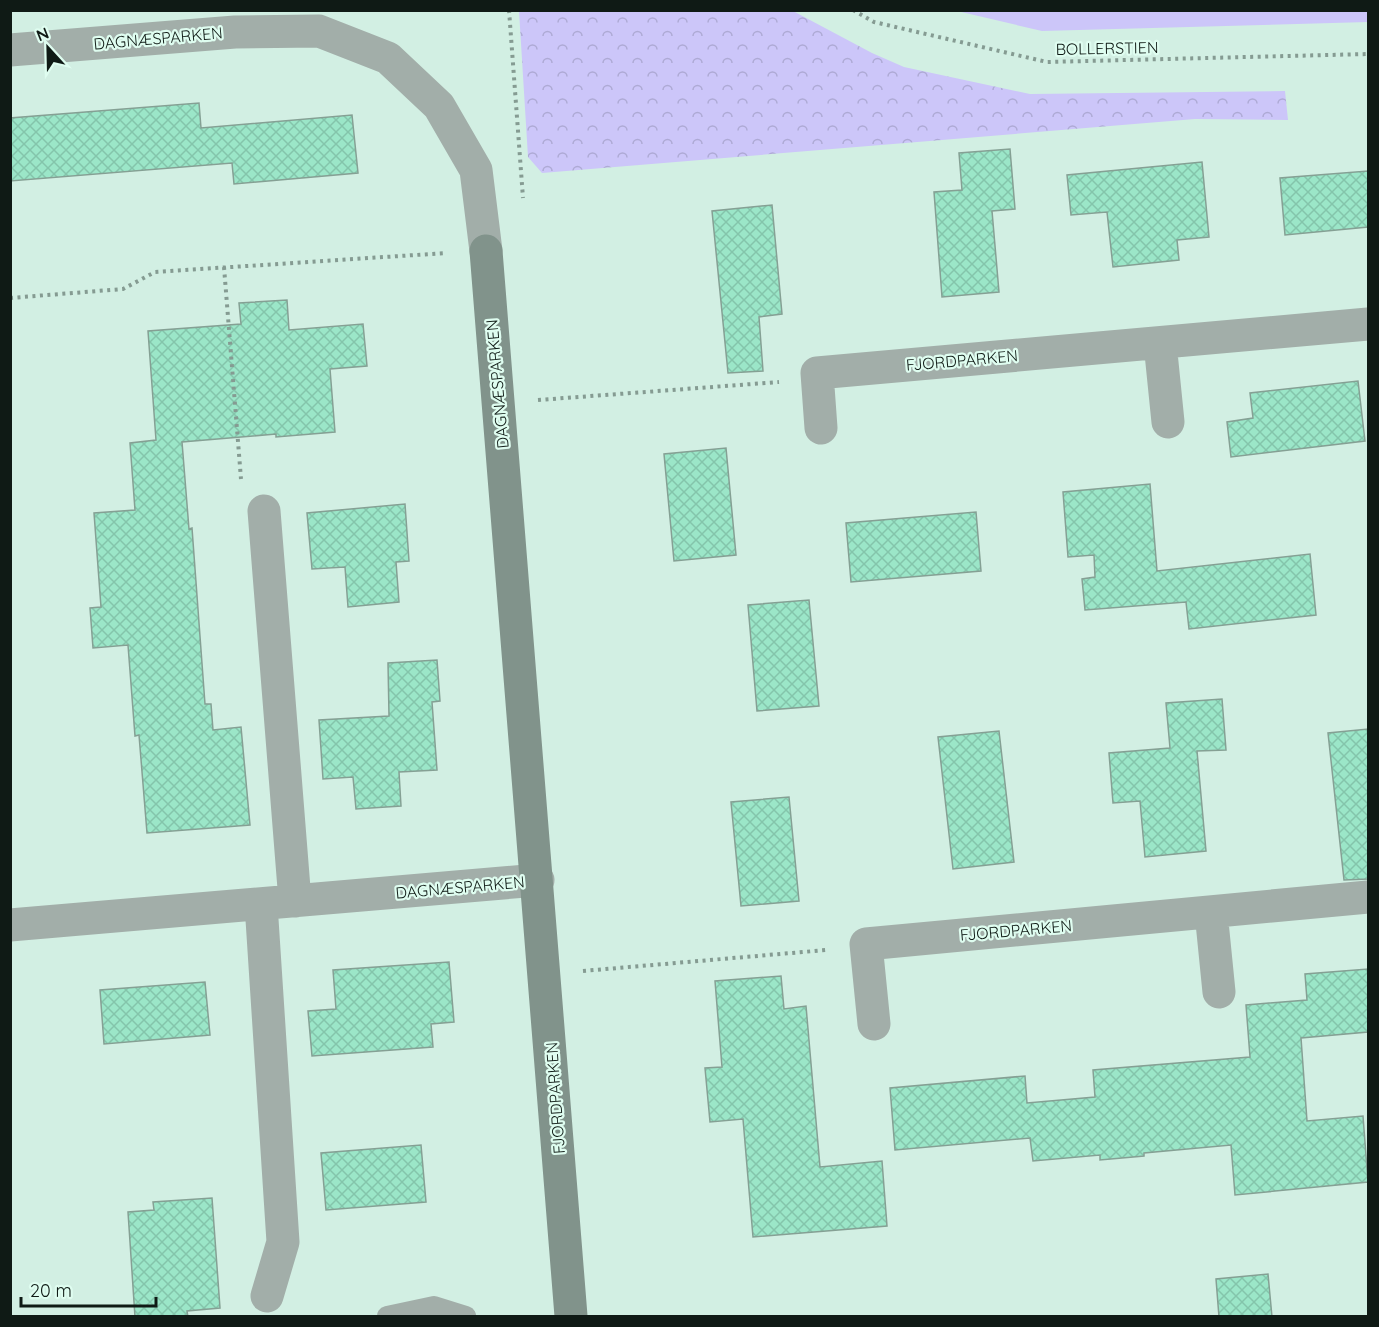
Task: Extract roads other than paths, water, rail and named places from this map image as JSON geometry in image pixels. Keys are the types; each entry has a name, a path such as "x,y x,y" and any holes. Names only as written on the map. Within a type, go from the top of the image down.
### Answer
{"street":[{"name":"DAGNÆSPARKEN","path":"10,50 235,32 319,31 388,58 439,106 476,170 486,251 538,880 10,925"},
{"name":"FJORDPARKEN","path":"821,428 818,373 1368,324"},
{"path":"1160,343 1168,422"},
{"path":"264,511 295,902"},
{"name":"FJORDPARKEN","path":"538,880 571,1317"},
{"name":"FJORDPARKEN","path":"874,1024 866,944 1368,897"},
{"path":"261,904 283,1242 267,1296"},
{"path":"1211,912 1219,993"}],"lane":[{"path":"387,1317 434,1306 466,1317"}]}
